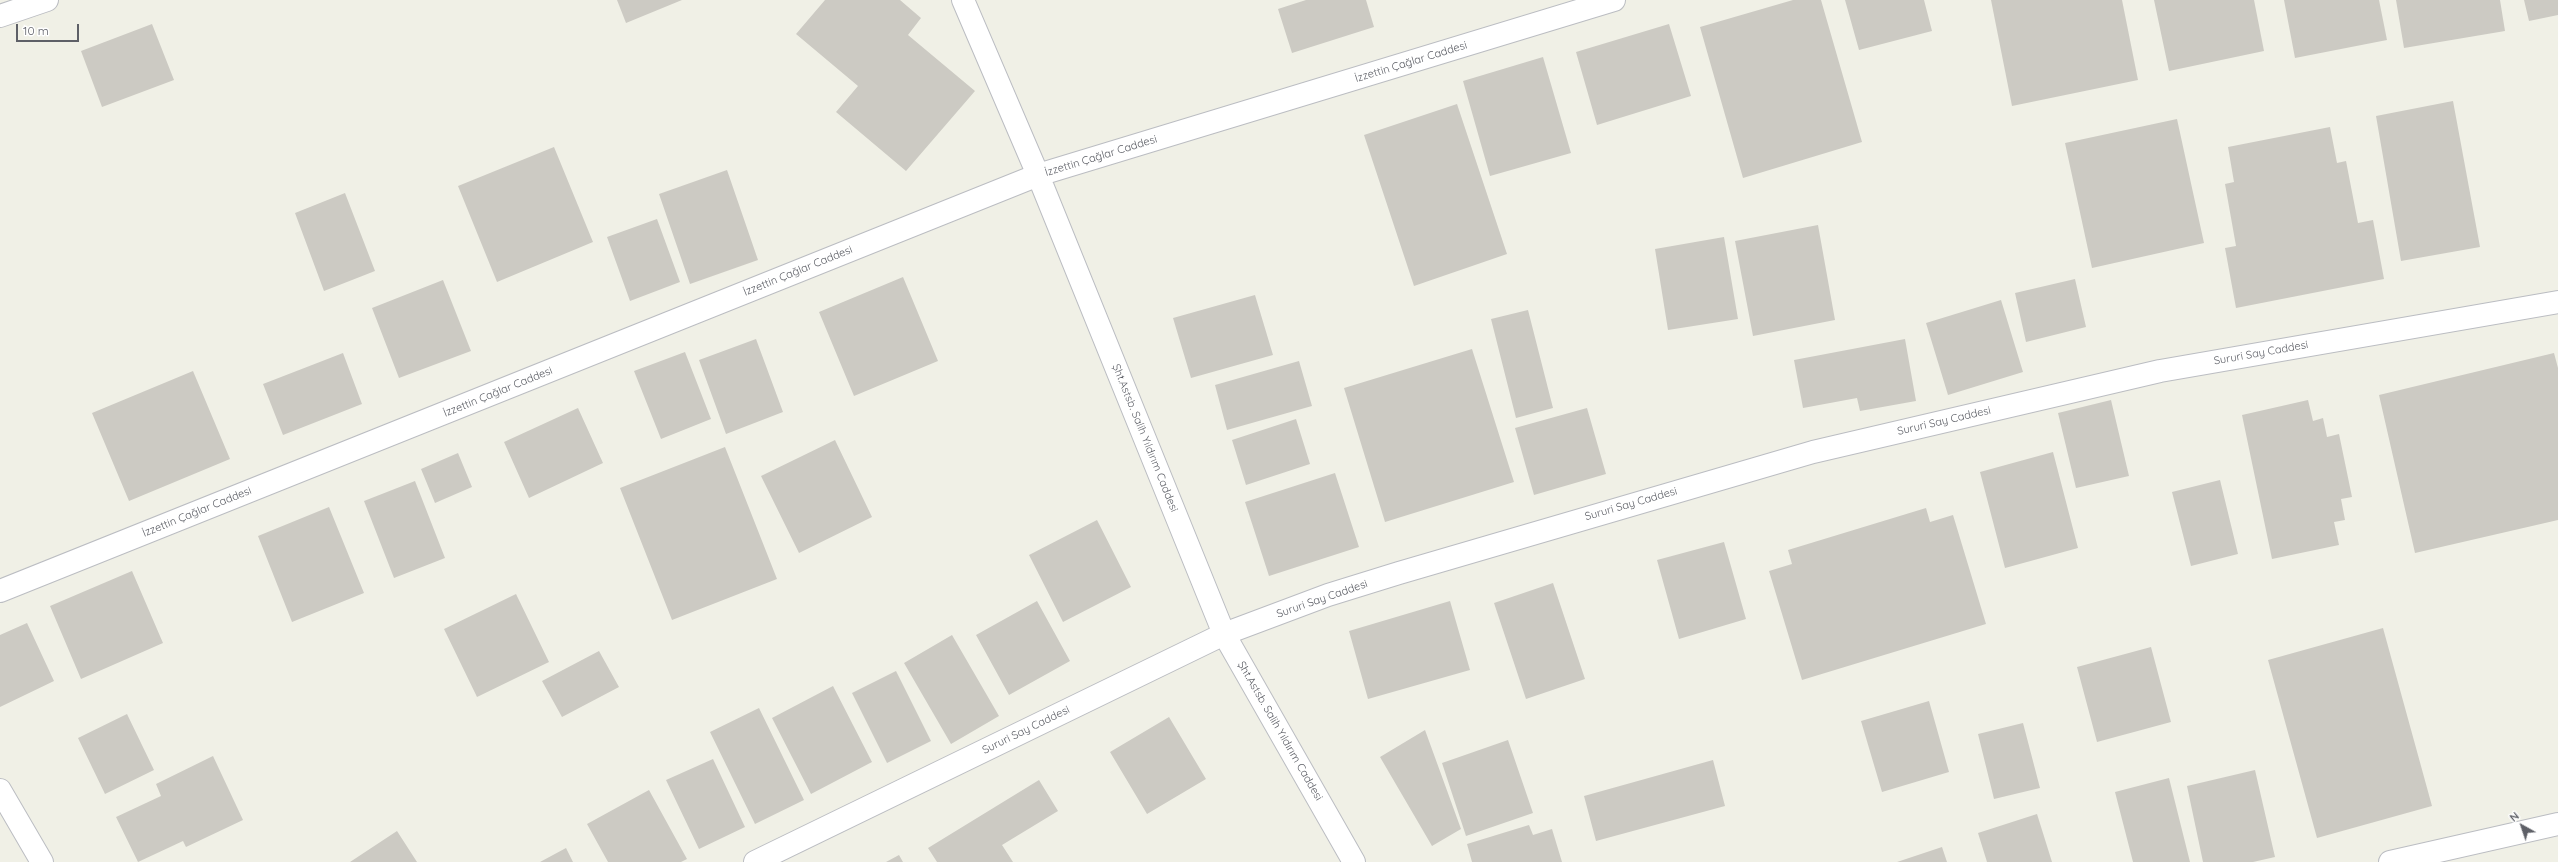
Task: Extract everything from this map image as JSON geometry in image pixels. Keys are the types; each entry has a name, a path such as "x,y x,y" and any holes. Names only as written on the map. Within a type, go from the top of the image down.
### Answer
{"street":[{"path":"0,16 47,0"},
{"name":"Şht.Astsb. Salih Yıldırım Caddesi","path":"963,0 1038,176 1224,634 1354,862"},
{"name":"İzzettin Çağlar Caddesi","path":"0,591 1038,176 1614,0"},
{"name":"Sururi Say Caddesi","path":"755,862 1224,634 1328,595 1813,452 2160,371 2558,302"},
{"path":"0,790 42,862"},
{"path":"2390,862 2558,824"}],"building":[{"path":"617,0 682,0 626,23"},
{"path":"825,0 900,0 921,18 908,35 975,91 906,171 836,112 858,86 796,34"},
{"path":"1306,0 1366,0 1374,27 1292,53 1278,9"},
{"path":"1793,0 1821,0 1862,142 1743,178 1700,27"},
{"path":"1845,0 1924,0 1932,31 1859,50"},
{"path":"1991,0 2122,0 2138,80 2012,106"},
{"path":"2154,0 2254,0 2264,51 2169,71"},
{"path":"2284,0 2379,0 2387,40 2295,58"},
{"path":"2396,0 2500,0 2505,31 2404,48"},
{"path":"2524,0 2558,0 2558,15 2529,21"},
{"path":"152,24 174,80 102,107 81,51"},
{"path":"1669,24 1691,96 1597,125 1576,52"},
{"path":"1543,57 1571,153 1490,176 1463,81"},
{"path":"2453,101 2480,247 2401,261 2376,116"},
{"path":"1457,104 1507,254 1414,286 1364,135"},
{"path":"2177,119 2204,243 2092,268 2065,143"},
{"path":"2330,127 2337,163 2346,161 2358,223 2373,220 2384,279 2236,308 2225,248 2236,246 2225,184 2234,182 2228,147"},
{"path":"554,147 593,242 497,282 458,186"},
{"path":"727,170 758,260 690,284 659,194"},
{"path":"345,193 375,271 324,291 295,213"},
{"path":"657,219 680,282 630,301 607,237"},
{"path":"1818,225 1835,320 1753,336 1735,241"},
{"path":"1724,237 1738,319 1668,330 1655,249"},
{"path":"903,277 938,361 854,396 819,312"},
{"path":"2075,279 2086,327 2026,342 2015,293"},
{"path":"443,280 471,351 399,378 372,308"},
{"path":"1255,295 1273,355 1191,378 1173,318"},
{"path":"2001,300 2023,372 1948,395 1926,323"},
{"path":"1528,310 1553,408 1516,418 1491,319"},
{"path":"756,339 783,412 726,434 699,360"},
{"path":"1905,339 1916,401 1860,411 1857,398 1803,408 1794,360"},
{"path":"1472,349 1514,482 1385,522 1344,388"},
{"path":"685,352 711,419 661,439 634,371"},
{"path":"343,353 362,404 283,435 263,384"},
{"path":"2554,353 2558,368 2558,520 2415,553 2379,395"},
{"path":"1299,361 1312,406 1227,430 1215,385"},
{"path":"193,371 230,459 129,501 92,413"},
{"path":"2111,400 2129,476 2076,488 2058,413"},
{"path":"2308,400 2313,421 2323,418 2327,437 2339,434 2352,497 2341,499 2345,520 2334,522 2339,545 2272,559 2242,415"},
{"path":"578,408 603,463 529,498 504,442"},
{"path":"1587,408 1606,474 1534,495 1515,428"},
{"path":"1296,419 1310,464 1246,485 1232,440"},
{"path":"835,440 872,517 799,553 761,476"},
{"path":"725,447 777,579 672,620 620,488"},
{"path":"2053,452 2078,548 2005,568 1980,472"},
{"path":"458,453 472,487 435,503 421,469"},
{"path":"1335,473 1359,547 1269,576 1245,502"},
{"path":"2220,480 2238,554 2191,566 2172,492"},
{"path":"415,481 445,558 394,578 364,501"},
{"path":"329,507 364,593 292,622 258,536"},
{"path":"1926,508 1930,522 1953,515 1986,624 1802,680 1769,571 1792,564 1788,550"},
{"path":"1097,520 1131,587 1063,622 1029,555"},
{"path":"1724,542 1746,619 1679,639 1657,560"},
{"path":"132,571 163,643 81,679 50,606"},
{"path":"1553,583 1585,679 1526,699 1494,603"},
{"path":"516,594 549,662 477,697 444,629"},
{"path":"1037,601 1070,661 1009,695 976,635"},
{"path":"1450,601 1470,670 1368,699 1349,631"},
{"path":"27,623 54,681 0,707 0,635"},
{"path":"2383,628 2432,806 2317,838 2268,660"},
{"path":"952,635 999,716 951,744 904,663"},
{"path":"2151,647 2171,722 2097,742 2077,667"},
{"path":"599,651 619,687 562,717 542,681"},
{"path":"896,671 931,741 887,763 852,693"},
{"path":"833,686 872,762 811,794 772,718"},
{"path":"1929,701 1949,772 1882,792 1861,721"},
{"path":"759,708 804,800 755,824 710,732"},
{"path":"127,714 154,770 105,794 78,738"},
{"path":"1169,717 1206,779 1147,814 1110,752"},
{"path":"2023,723 2040,788 1994,799 1978,734"},
{"path":"1425,730 1461,829 1432,846 1380,757"},
{"path":"1508,740 1533,813 1466,836 1442,763"},
{"path":"213,756 243,820 186,847 183,841 138,862 116,817 161,796 156,784"},
{"path":"713,759 745,827 699,849 666,780"},
{"path":"1713,760 1725,806 1596,841 1584,796"},
{"path":"2255,770 2275,857 2253,862 2203,862 2187,786"},
{"path":"2169,778 2190,862 2133,862 2115,792"},
{"path":"1039,780 1058,811 1002,845 1013,862 937,862 928,848"},
{"path":"649,790 687,859 681,862 608,862 587,824"},
{"path":"2037,814 2052,862 1987,862 1978,833"},
{"path":"1529,825 1533,835 1552,829 1562,862 1472,862 1467,844"},
{"path":"397,831 417,862 350,862"},
{"path":"1942,847 1947,862 1897,862"},
{"path":"566,848 573,862 540,862"},
{"path":"899,855 903,862 886,862"}]}
